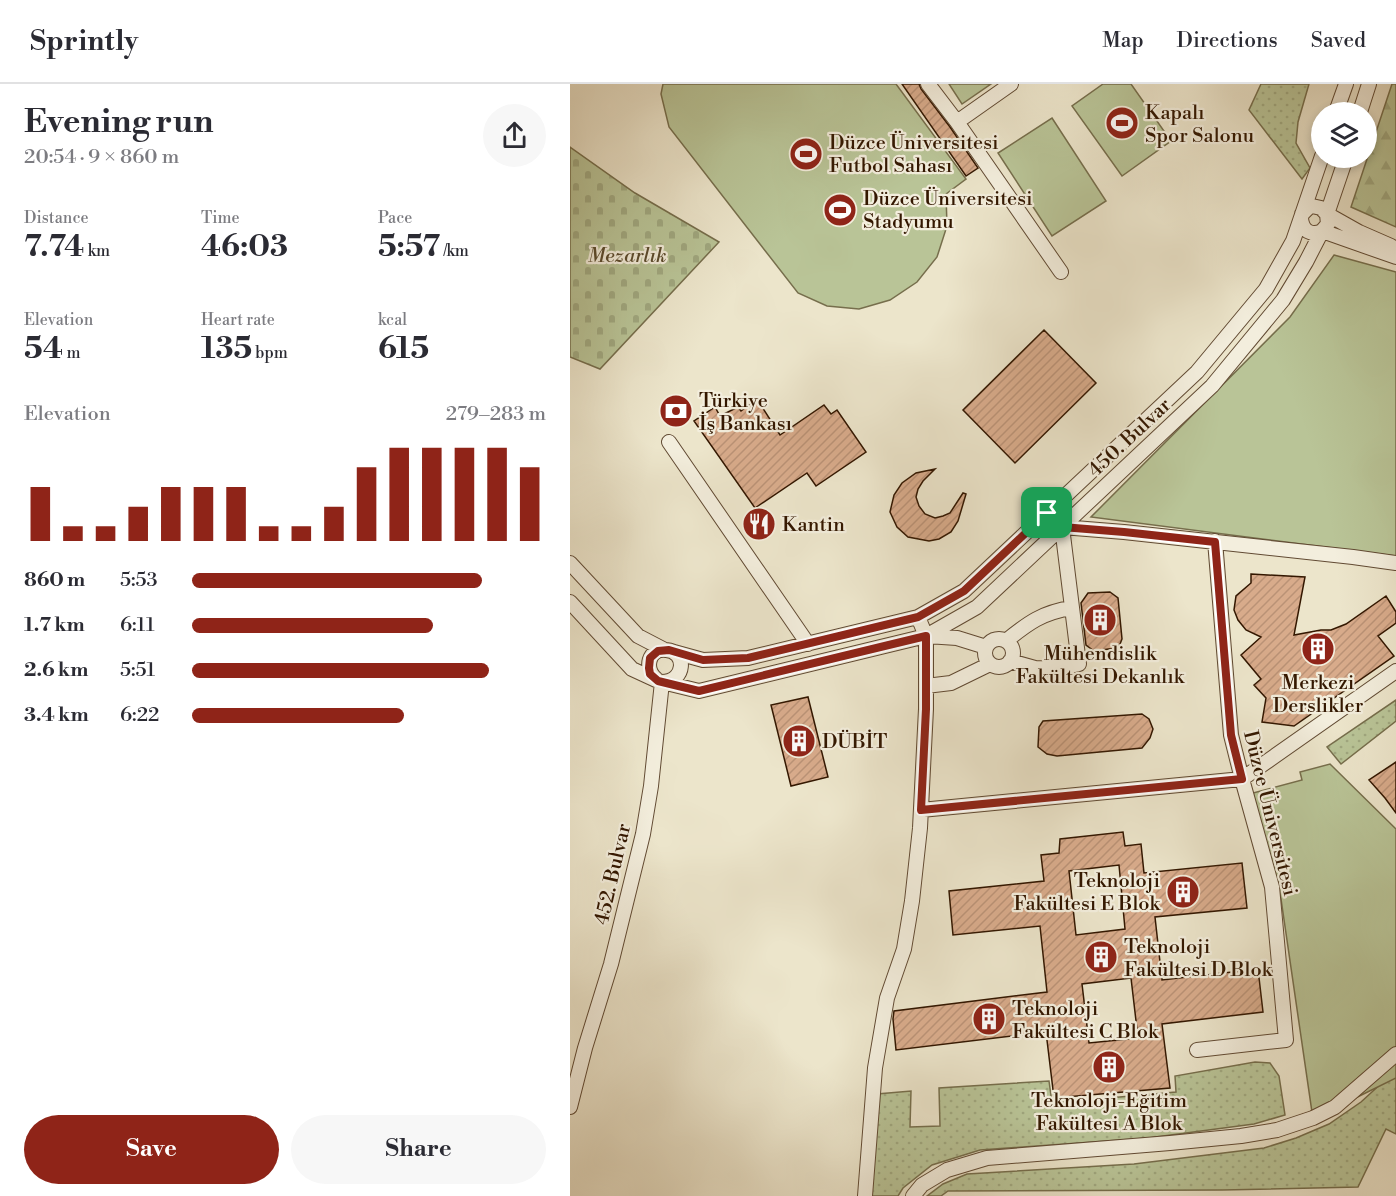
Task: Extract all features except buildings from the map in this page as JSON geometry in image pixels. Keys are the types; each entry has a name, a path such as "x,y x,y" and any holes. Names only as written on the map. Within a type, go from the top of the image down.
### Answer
{"street":[{"path":"928,84 957,122 1060,272"},
{"path":"957,122 1011,84"},
{"path":"1340,102 1346,84"},
{"path":"1363,102 1369,84"},
{"name":"450. Bulvar","path":"570,563 638,636 668,651 703,660 748,658 918,617 964,591 1197,372 1266,289 1293,241 1318,168"},
{"path":"1343,168 1327,214 1328,224 1318,233 1310,232 1303,227 1301,216 1308,208 1317,206 1327,214 1359,232 1396,248"},
{"path":"1322,231 1396,257"},
{"name":"450. Bulvar","path":"570,602 633,669 660,681 699,691 926,636 977,607 1212,386 1283,300 1322,231"},
{"path":"669,442 807,644"},
{"path":"1047,513 1062,527 1342,555 1396,563"},
{"path":"1011,661 1035,668 1058,669 1079,664 1062,527"},
{"name":"Düzce Üniversitesi","path":"1197,1050 1286,1040 1272,887 1231,735 1215,542"},
{"path":"1006,641 1026,624 1054,610 1072,608"},
{"path":"865,1196 875,1068 887,998 904,949 912,901 921,810 926,636 918,617"},
{"path":"926,636 957,638 986,647"},
{"path":"997,639 1006,641 1013,652 1011,661 999,667 990,664 985,656 986,647 997,639"},
{"path":"658,651 668,651 680,660 681,670 669,682 660,681 650,674 649,663 658,651"},
{"path":"926,686 951,683 990,664"},
{"path":"921,810 1242,779 1396,671"},
{"name":"452. Bulvar","path":"570,1107 585,1048 611,964 643,834 651,786 660,681"},
{"path":"913,1196 922,1185 947,1170 987,1158 1194,1141 1277,1130 1313,1118 1335,1107 1396,1054"}],"green space":[{"name":"Düzce Üniversitesi Futbol Sahası","path":"663,84 896,84 966,179 946,194 947,226 937,257 917,282 890,300 859,309 827,306 798,293 669,127 661,94"},
{"path":"949,84 991,84 962,104"},
{"name":"Kapalı Spor Salonu","path":"1103,84 1131,84 1171,141 1122,176 1072,106"},
{"path":"1261,84 1309,84 1298,122 1296,143 1310,168 1302,179 1249,110"},
{"path":"1392,84 1396,84 1396,227 1351,207 1364,168 1377,168 1377,129"},
{"path":"1052,118 1106,201 1052,236 998,153"},
{"name":"Mezarlık","path":"570,147 635,193 719,242 600,369 570,357"},
{"path":"1334,255 1396,272 1396,556 1091,517 1290,317"},
{"path":"1396,700 1396,721 1341,764 1327,747"},
{"path":"1330,764 1396,829 1396,1078 1313,1119 1281,899 1253,793 1302,780 1300,772"},
{"path":"1255,1062 1270,1063 1279,1076 1285,1115 1254,1124 1148,1138 980,1150 932,1165 903,1188 898,1196 870,1196 877,1094 911,1091 910,1127 940,1126 939,1088 1049,1081 1052,1103 1176,1092 1175,1076"},
{"path":"1396,1068 1396,1134 1386,1129 1358,1187 948,1191 941,1196 927,1196 943,1184 967,1174 1134,1164 1264,1148 1329,1124 1361,1102"}],"place":[{"name":"Kapalı Spor Salonu","path":"1122,123"},
{"name":"Düzce Üniversitesi Futbol Sahası","path":"806,154"},
{"name":"Düzce Üniversitesi Stadyumu","path":"840,210"},
{"name":"Türkiye İş Bankası","path":"676,411"},
{"name":"Kantin","path":"759,524"},
{"name":"Mühendislik Fakültesi Dekanlık","path":"1100,620"},
{"name":"Merkezi Derslikler","path":"1318,649"},
{"name":"DÜBİT","path":"799,741"},
{"name":"Teknoloji Fakültesi E Blok","path":"1183,892"},
{"name":"Teknoloji Fakültesi D Blok","path":"1101,957"},
{"name":"Teknoloji Fakültesi C Blok","path":"989,1019"},
{"name":"Teknoloji-Eğitim Fakültesi A Blok","path":"1109,1067"}],"route":[{"path":"1047,513 1062,527 1215,542 1231,735 1242,779 921,810 926,709 926,636 699,691 658,681 650,674 650,658 658,651 669,650 703,660 748,658 918,617 964,591 1047,513"}]}
